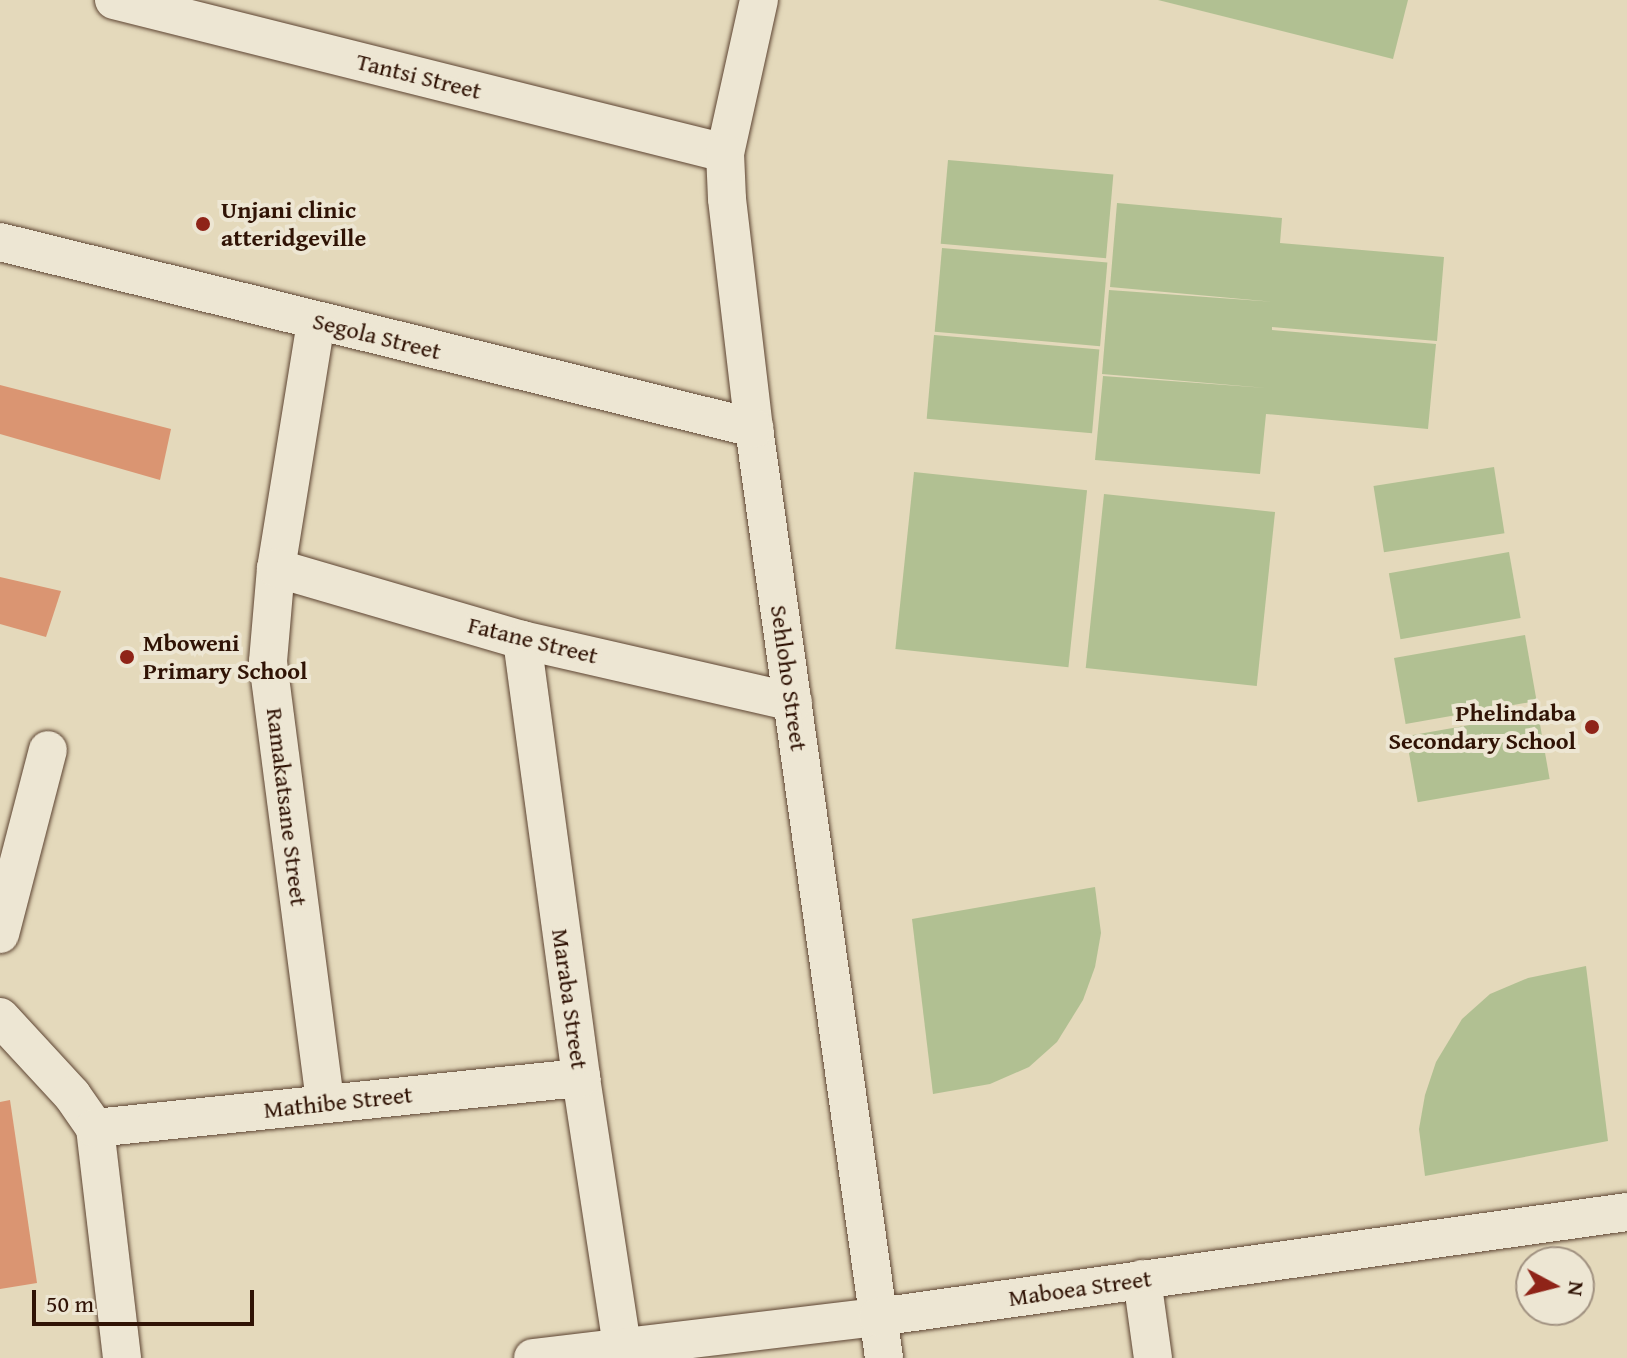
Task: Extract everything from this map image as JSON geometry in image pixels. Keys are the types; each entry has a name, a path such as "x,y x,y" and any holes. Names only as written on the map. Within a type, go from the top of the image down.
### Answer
{"street":[{"name":"Tantsi Street","path":"114,0 725,153"},
{"name":"Sehloho Street","path":"759,0 725,153 754,428 884,1358"},
{"name":"Segola Street","path":"0,242 754,428"},
{"name":"Ramakatsane Street","path":"316,322 276,568 268,662 325,1102"},
{"name":"Fatane Street","path":"276,568 522,640 793,702"},
{"name":"Maraba Street","path":"522,640 581,1078 623,1352"},
{"path":"0,934 48,750"},
{"path":"0,1017 72,1095 95,1128 122,1358"},
{"name":"Mathibe Street","path":"95,1128 581,1078"},
{"name":"Maboea Street","path":"533,1358 623,1352 1627,1212"},
{"path":"1142,1279 1153,1358"}],"green space":[{"path":"1158,0 1408,0 1393,59"},
{"path":"948,160 1113,174 1106,258 941,244"},
{"path":"1117,203 1282,218 1280,243 1444,257 1437,341 1272,327 1272,330 1436,344 1428,429 1266,414 1260,474 1095,460 1103,376 1266,388 1102,374 1109,290 1274,302 1110,287"},
{"path":"942,248 1107,262 1100,346 935,332"},
{"path":"934,335 1099,349 1092,433 927,419"},
{"path":"1494,467 1504,533 1384,552 1374,486"},
{"path":"914,472 1087,490 1068,667 895,649"},
{"path":"1104,494 1275,512 1257,686 1086,668"},
{"path":"1509,552 1521,618 1400,639 1389,573"},
{"path":"1525,635 1537,701 1406,724 1394,658"},
{"path":"1538,713 1550,779 1418,802 1406,736"},
{"path":"1095,887 1101,933 1095,967 1083,1000 1057,1042 1029,1067 990,1084 933,1094 912,919"},
{"path":"1586,966 1608,1141 1425,1176 1419,1129 1425,1095 1436,1062 1462,1019 1490,994 1528,978"}],"building":[{"path":"0,385 171,429 160,480 0,434"},
{"path":"0,577 61,591 46,637 0,624"},
{"path":"10,1100 37,1283 0,1289 0,1102"}],"place":[{"name":"Unjani clinic atteridgeville","path":"203,224"},
{"name":"Mboweni Primary School","path":"127,657"},
{"name":"Phelindaba Secondary School","path":"1592,727"}]}
